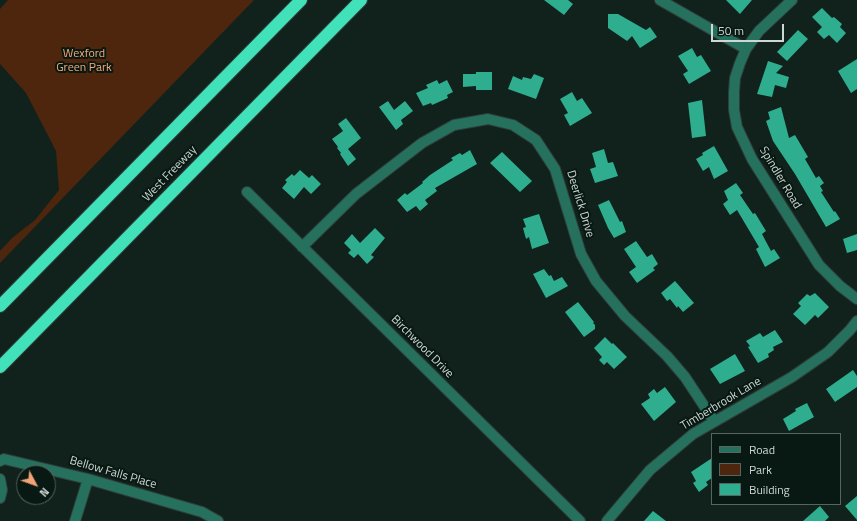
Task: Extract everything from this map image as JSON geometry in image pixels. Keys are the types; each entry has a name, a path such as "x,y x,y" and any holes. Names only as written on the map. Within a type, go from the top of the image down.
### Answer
{"highway":[{"path":"0,306 301,0"},
{"name":"West Freeway","path":"0,367 361,0"}],"street":[{"path":"660,0 746,49"},
{"name":"Spindler Road","path":"792,0 759,31 746,49 735,78 734,110 737,128 752,159 819,265 840,286 857,299"},
{"name":"Deerlick Drive","path":"302,246 356,194 422,143 454,125 488,119 513,125 536,140 555,169 581,254 596,281 625,316 667,356 685,377 714,421"},
{"name":"Birchwood Drive","path":"247,192 580,521"},
{"name":"Timberbrook Lane","path":"607,521 650,470 693,434 792,377 828,352 857,321"},
{"name":"Bellow Falls Place","path":"0,460 4,458 88,479 202,512 218,521"},
{"path":"0,479 2,490 0,498"},
{"path":"75,521 88,479"}],"green space":[{"name":"Wexford Green Park","path":"8,0 254,0 0,263 0,251 12,238 35,220 59,190 56,151 26,93 0,64 0,9"}],"building":[{"path":"544,0 568,0 573,4 564,15"},
{"path":"726,0 752,0 740,14"},
{"path":"822,8 832,18 834,17 842,24 840,27 846,33 837,43 829,35 824,39 817,32 822,27 812,17"},
{"path":"608,14 618,14 646,30 650,27 657,37 640,48 632,36 627,41 608,28"},
{"path":"798,30 808,39 787,61 777,52"},
{"path":"692,48 697,57 701,55 711,71 689,84 683,74 688,71 678,56"},
{"path":"857,59 857,89 851,93 838,71"},
{"path":"768,61 783,66 776,73 789,77 786,88 775,85 772,97 757,94"},
{"path":"476,72 492,72 492,90 476,90 476,86 463,87 463,74 476,74"},
{"path":"534,74 544,78 536,99 508,89 513,76 522,80 523,77 531,79"},
{"path":"437,80 439,84 447,80 453,92 447,95 448,98 432,105 431,103 423,106 416,93 428,88 426,85"},
{"path":"572,92 577,101 582,98 592,113 570,126 564,115 568,113 560,99"},
{"path":"702,100 706,136 692,138 688,103"},
{"path":"388,101 394,110 405,101 413,111 401,120 403,124 396,130 379,107"},
{"path":"781,107 789,138 795,135 808,157 805,159 816,178 819,176 824,183 820,186 823,191 821,192 840,219 826,227 795,174 773,141 766,121 770,119 768,112"},
{"path":"346,118 361,138 348,149 356,159 348,166 332,139 343,131 338,124"},
{"path":"714,146 728,171 714,179 709,167 703,171 696,159 703,155 702,153"},
{"path":"604,149 608,163 613,162 618,176 595,183 590,169 596,167 592,153"},
{"path":"470,150 477,164 435,188 437,191 425,200 428,204 420,211 416,206 407,212 397,200 405,193 407,195 423,183 422,182 430,175 453,160 451,158 460,153 462,155"},
{"path":"502,152 532,181 520,192 490,163"},
{"path":"300,170 309,178 312,175 321,184 311,194 304,187 294,199 282,188 287,182 285,180 292,174 294,176"},
{"path":"736,183 743,193 740,195 753,214 755,213 766,231 762,234 771,251 774,249 780,258 765,267 756,249 759,247 737,210 730,215 723,204 728,200 724,191"},
{"path":"609,200 620,222 622,221 626,232 614,238 598,205"},
{"path":"539,214 549,243 532,249 529,237 526,239 523,228 526,227 523,219"},
{"path":"375,228 385,238 371,255 374,257 367,264 358,254 354,258 348,253 351,250 344,243 352,234 360,243"},
{"path":"857,234 857,250 847,253 843,239"},
{"path":"636,241 647,257 652,254 658,264 653,268 655,270 637,283 629,272 636,267 624,249"},
{"path":"544,269 549,276 551,275 554,281 562,277 568,286 546,298 533,274"},
{"path":"675,281 694,303 683,312 678,306 677,308 670,299 667,301 661,293"},
{"path":"815,293 829,307 818,318 815,315 805,325 793,314 801,306 798,303 807,294 810,296"},
{"path":"578,302 595,325 595,329 584,337 565,312"},
{"path":"775,330 783,342 773,347 774,350 768,354 769,357 758,363 746,341 760,333 763,337"},
{"path":"605,337 627,357 614,369 607,362 604,365 599,360 602,357 594,348"},
{"path":"735,354 745,371 720,384 710,369"},
{"path":"853,370 857,376 857,387 835,402 826,389"},
{"path":"665,387 676,402 654,421 641,404 650,398 648,394 654,389 657,393"},
{"path":"807,403 814,417 789,431 783,419 796,411 795,409"},
{"path":"711,459 711,479 706,482 708,485 699,492 693,483 696,481 691,472"},
{"path":"857,496 857,520 845,506"},
{"path":"820,506 829,517 825,521 803,521"},
{"path":"653,511 666,521 644,521"}]}
